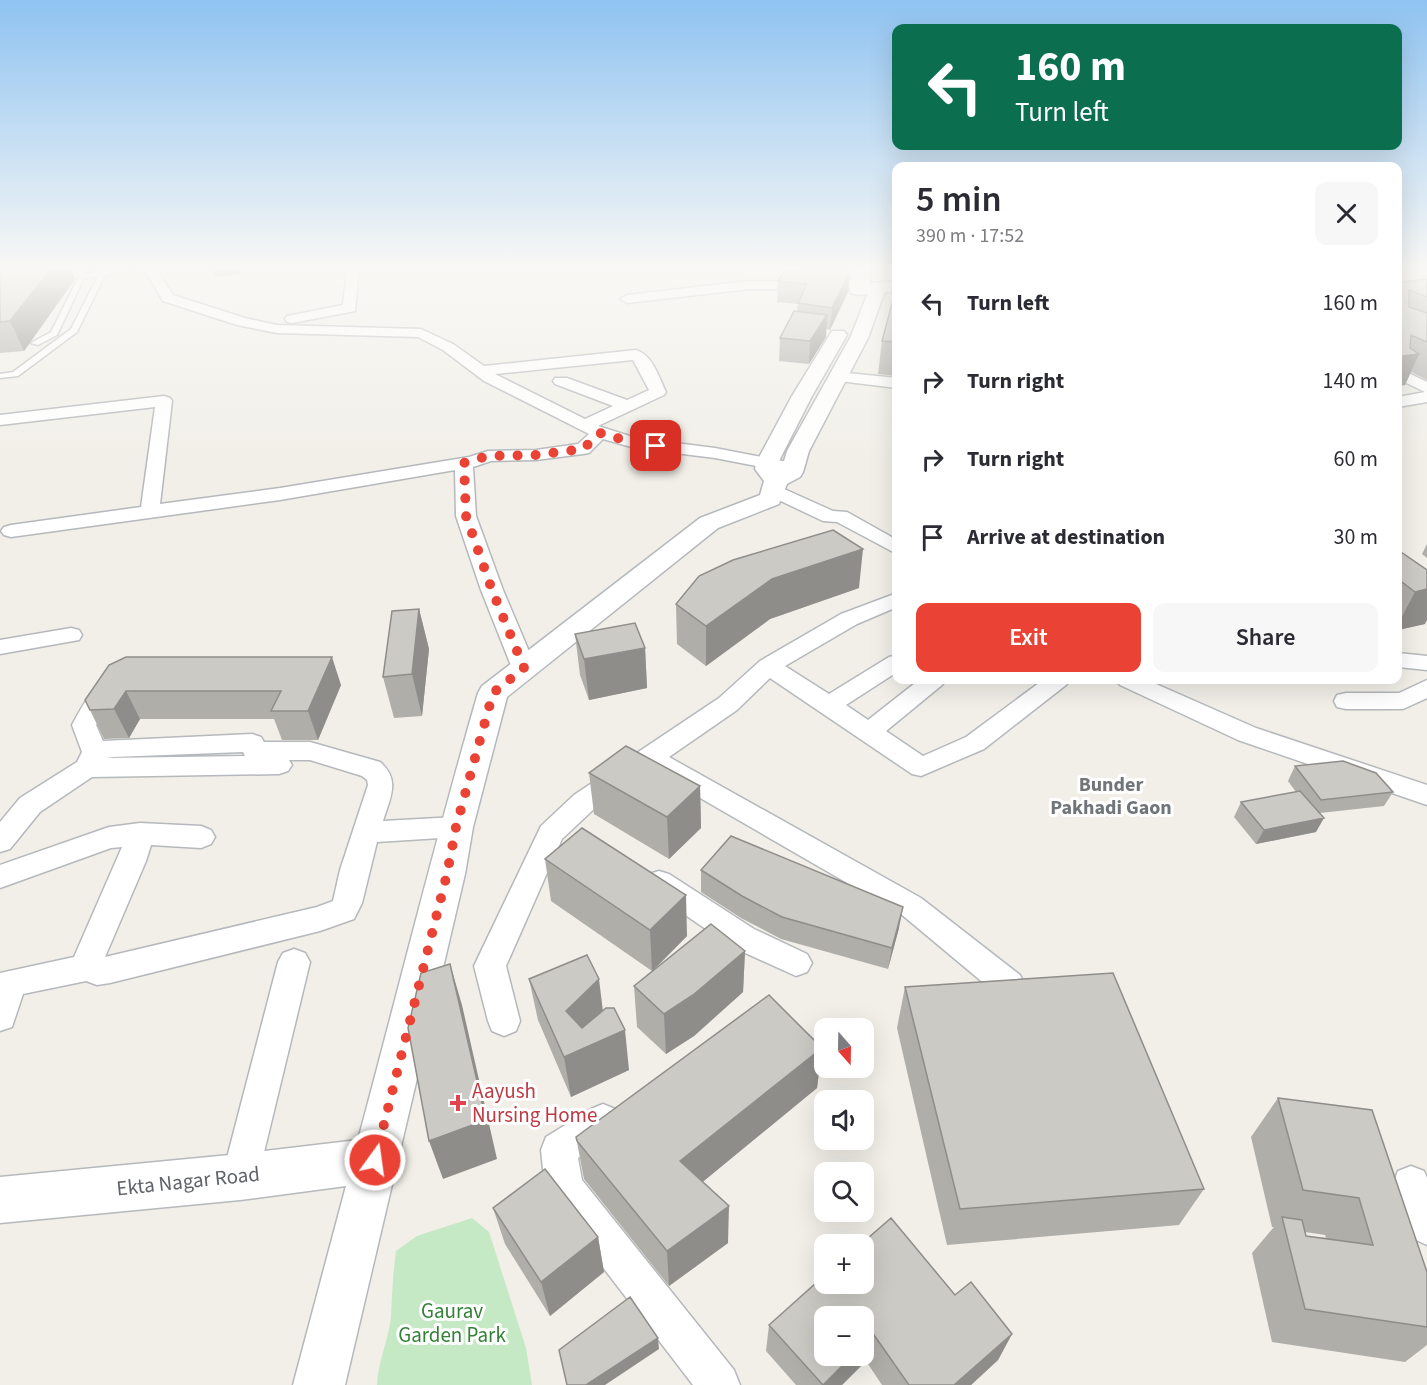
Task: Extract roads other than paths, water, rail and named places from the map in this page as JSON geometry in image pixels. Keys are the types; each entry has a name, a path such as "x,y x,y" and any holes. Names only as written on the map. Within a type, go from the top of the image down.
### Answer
{"street":[{"path":"422,334 448,347 481,371 542,406 592,430 635,443 715,453 777,477 830,517 840,516 892,545"},
{"path":"319,1385 447,874 456,827 493,693 709,523 771,499 802,396 835,334"},
{"path":"777,477 798,451 860,334"},
{"path":"11,531 280,494 464,463 488,456 536,455 583,449 592,430 627,406 658,392 641,358 636,355 481,371"},
{"path":"1402,375 1427,388"},
{"path":"837,377 892,382"},
{"path":"561,381 627,406"},
{"path":"1402,401 1427,397"},
{"path":"0,420 164,401 150,511"},
{"path":"464,463 466,516 492,590 524,668"},
{"path":"504,1021 490,966 551,833 576,826 584,802 728,704 768,666 849,619 892,601"},
{"path":"0,647 71,635"},
{"path":"1346,700 1403,701 1427,686 1412,662"},
{"path":"829,705 892,665"},
{"path":"768,666 921,767 975,743 1053,684"},
{"path":"91,760 84,725 110,688 130,677"},
{"path":"869,732 929,684"},
{"path":"1137,684 1248,734 1427,795"},
{"path":"0,841 30,805 91,760 112,748 252,743 255,751 310,751 371,769 379,776 381,785 343,910 333,915 110,970 97,972 86,968 5,984 0,1017"},
{"path":"649,757 911,906 1009,985"},
{"path":"366,832 456,827"},
{"path":"86,968 132,861 140,834"},
{"path":"0,877 109,838 140,834 201,837"},
{"path":"635,865 743,938 796,963"},
{"path":"240,1177 294,962"},
{"path":"626,1106 559,1150 566,1189 719,1385"},
{"name":"Ekta Nagar Road","path":"0,1200 240,1177 375,1160"},
{"path":"1411,1184 1427,1226"}],"lane":[{"path":"35,343 53,334"},
{"path":"0,376 15,374 69,334"},
{"path":"854,334 859,338"}],"place":[{"name":"Aayush Nursing Home","path":"458,1103"}],"district":[{"name":"Bunder Pakhadi Gaon","path":"1111,796"}],"park label":[{"name":"Gaurav Garden Park","path":"452,1323"}]}
